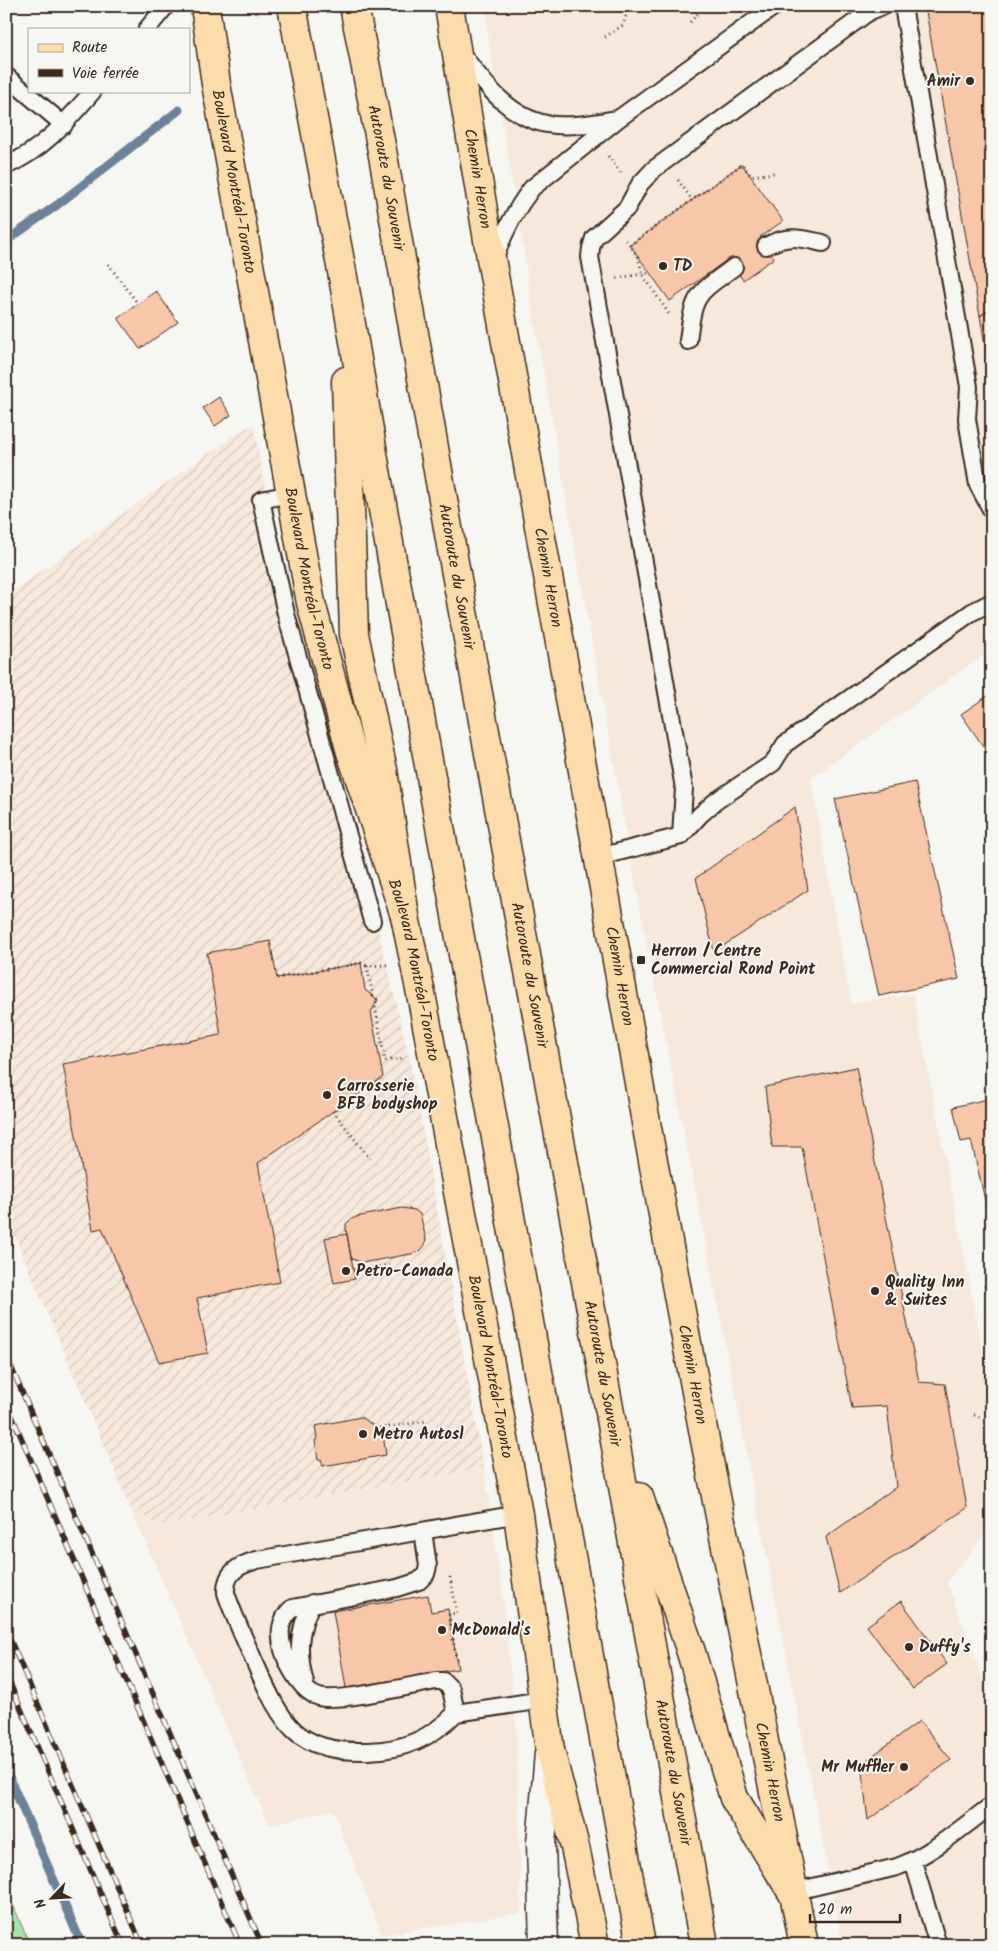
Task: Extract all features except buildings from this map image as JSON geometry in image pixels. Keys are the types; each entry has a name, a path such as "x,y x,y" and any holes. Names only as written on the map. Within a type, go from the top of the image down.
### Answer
{"main road":[{"name":"Boulevard Montréal-Toronto","path":"205,6 216,84 311,603 323,653 359,776 405,916 518,1514 550,1750 541,1843 544,1945"},
{"path":"292,6 343,277 375,466 641,1945"},
{"name":"Autoroute du Souvenir","path":"354,6 384,161 454,568 610,1414 704,1945"},
{"name":"Chemin Herron","path":"449,6 492,264 701,1422 792,1892 804,1945"},
{"path":"343,277 354,634 383,770 405,916"},
{"path":"610,1414 691,1652 734,1798 792,1892"},
{"path":"550,1750 575,1847 595,1945"}],"lane":[{"path":"149,28 166,6"},
{"path":"492,264 504,230 521,201 532,188 618,119 775,6"},
{"path":"681,836 684,788 590,257 591,248 594,238 627,208 640,184 654,170 870,11 883,6"},
{"path":"903,6 970,393 966,412 978,485 992,511"},
{"path":"456,48 478,76 499,98 515,112 535,121 554,125 574,125 618,119"},
{"path":"6,76 64,125"},
{"path":"6,166 36,150 64,125 92,92"},
{"path":"766,246 776,240 794,237 823,243"},
{"path":"688,341 692,309 698,295 734,267"},
{"path":"290,494 261,500 286,614 372,921"},
{"path":"598,857 681,836 700,815 716,802 773,763 785,744 972,612 992,602"},
{"path":"518,1514 245,1564 236,1568 230,1574 227,1580 226,1593 277,1711 286,1724 307,1740 323,1748 343,1752 400,1748 422,1740 456,1713 543,1700"},
{"path":"423,1530 428,1566 426,1574 420,1581 396,1588 292,1608 281,1624 281,1634 286,1658 307,1690 320,1698 443,1681 451,1689 456,1713"},
{"path":"792,1892 897,1867 913,1861 930,1851 992,1805"},
{"path":"913,1861 938,1945"}],"path":[{"path":"605,37 623,25 629,6"},
{"path":"690,22 705,6"},
{"path":"630,245 742,164 750,176 774,173"},
{"path":"623,236 638,257 643,275 673,320"},
{"path":"108,264 138,304"},
{"path":"614,278 649,273"},
{"path":"277,978 361,963 367,966 392,964"},
{"path":"367,966 373,996 378,1000 374,1006 386,1061 414,1057"},
{"path":"334,1111 370,1159"},
{"path":"354,1270 389,1265"},
{"path":"974,1415 992,1422"},
{"path":"374,1429 427,1420"},
{"path":"449,1572 457,1613 449,1614 458,1669"}],"shaded area":[{"path":"486,6 992,6 992,649 811,778 851,1004 913,994 992,1398 992,1525 947,1582 992,1703 992,1945 843,1945 637,893 528,286 488,36"},
{"path":"254,426 281,574 366,879 411,1065 484,1468 157,1526 130,1507 6,1216 6,596 245,428"},
{"path":"484,1468 502,1590 517,1736 521,1913 382,1935 333,1810 269,1825 130,1507 157,1526"}],"green space":[{"path":"6,1888 30,1945 6,1945"}],"waterway":[{"path":"6,241 57,205 179,110"},
{"path":"6,1770 82,1945"}],"railway":[{"path":"6,1355 262,1945"},
{"path":"6,1402 240,1945"},
{"path":"6,1630 142,1945"},
{"path":"6,1674 123,1945"}],"place":[{"name":"Amir","path":"970,81"},
{"name":"TD","path":"663,266"},
{"name":"Herron / Centre Commercial Rond Point","path":"641,960"},
{"name":"Carrosserie BFB bodyshop","path":"327,1095"},
{"name":"Petro-Canada","path":"346,1271"},
{"name":"Quality Inn & Suites","path":"875,1291"},
{"name":"Metro Autosl","path":"363,1434"},
{"name":"McDonald's","path":"442,1630"},
{"name":"Duffy's","path":"909,1647"},
{"name":"Mr Muffler","path":"904,1767"}]}
